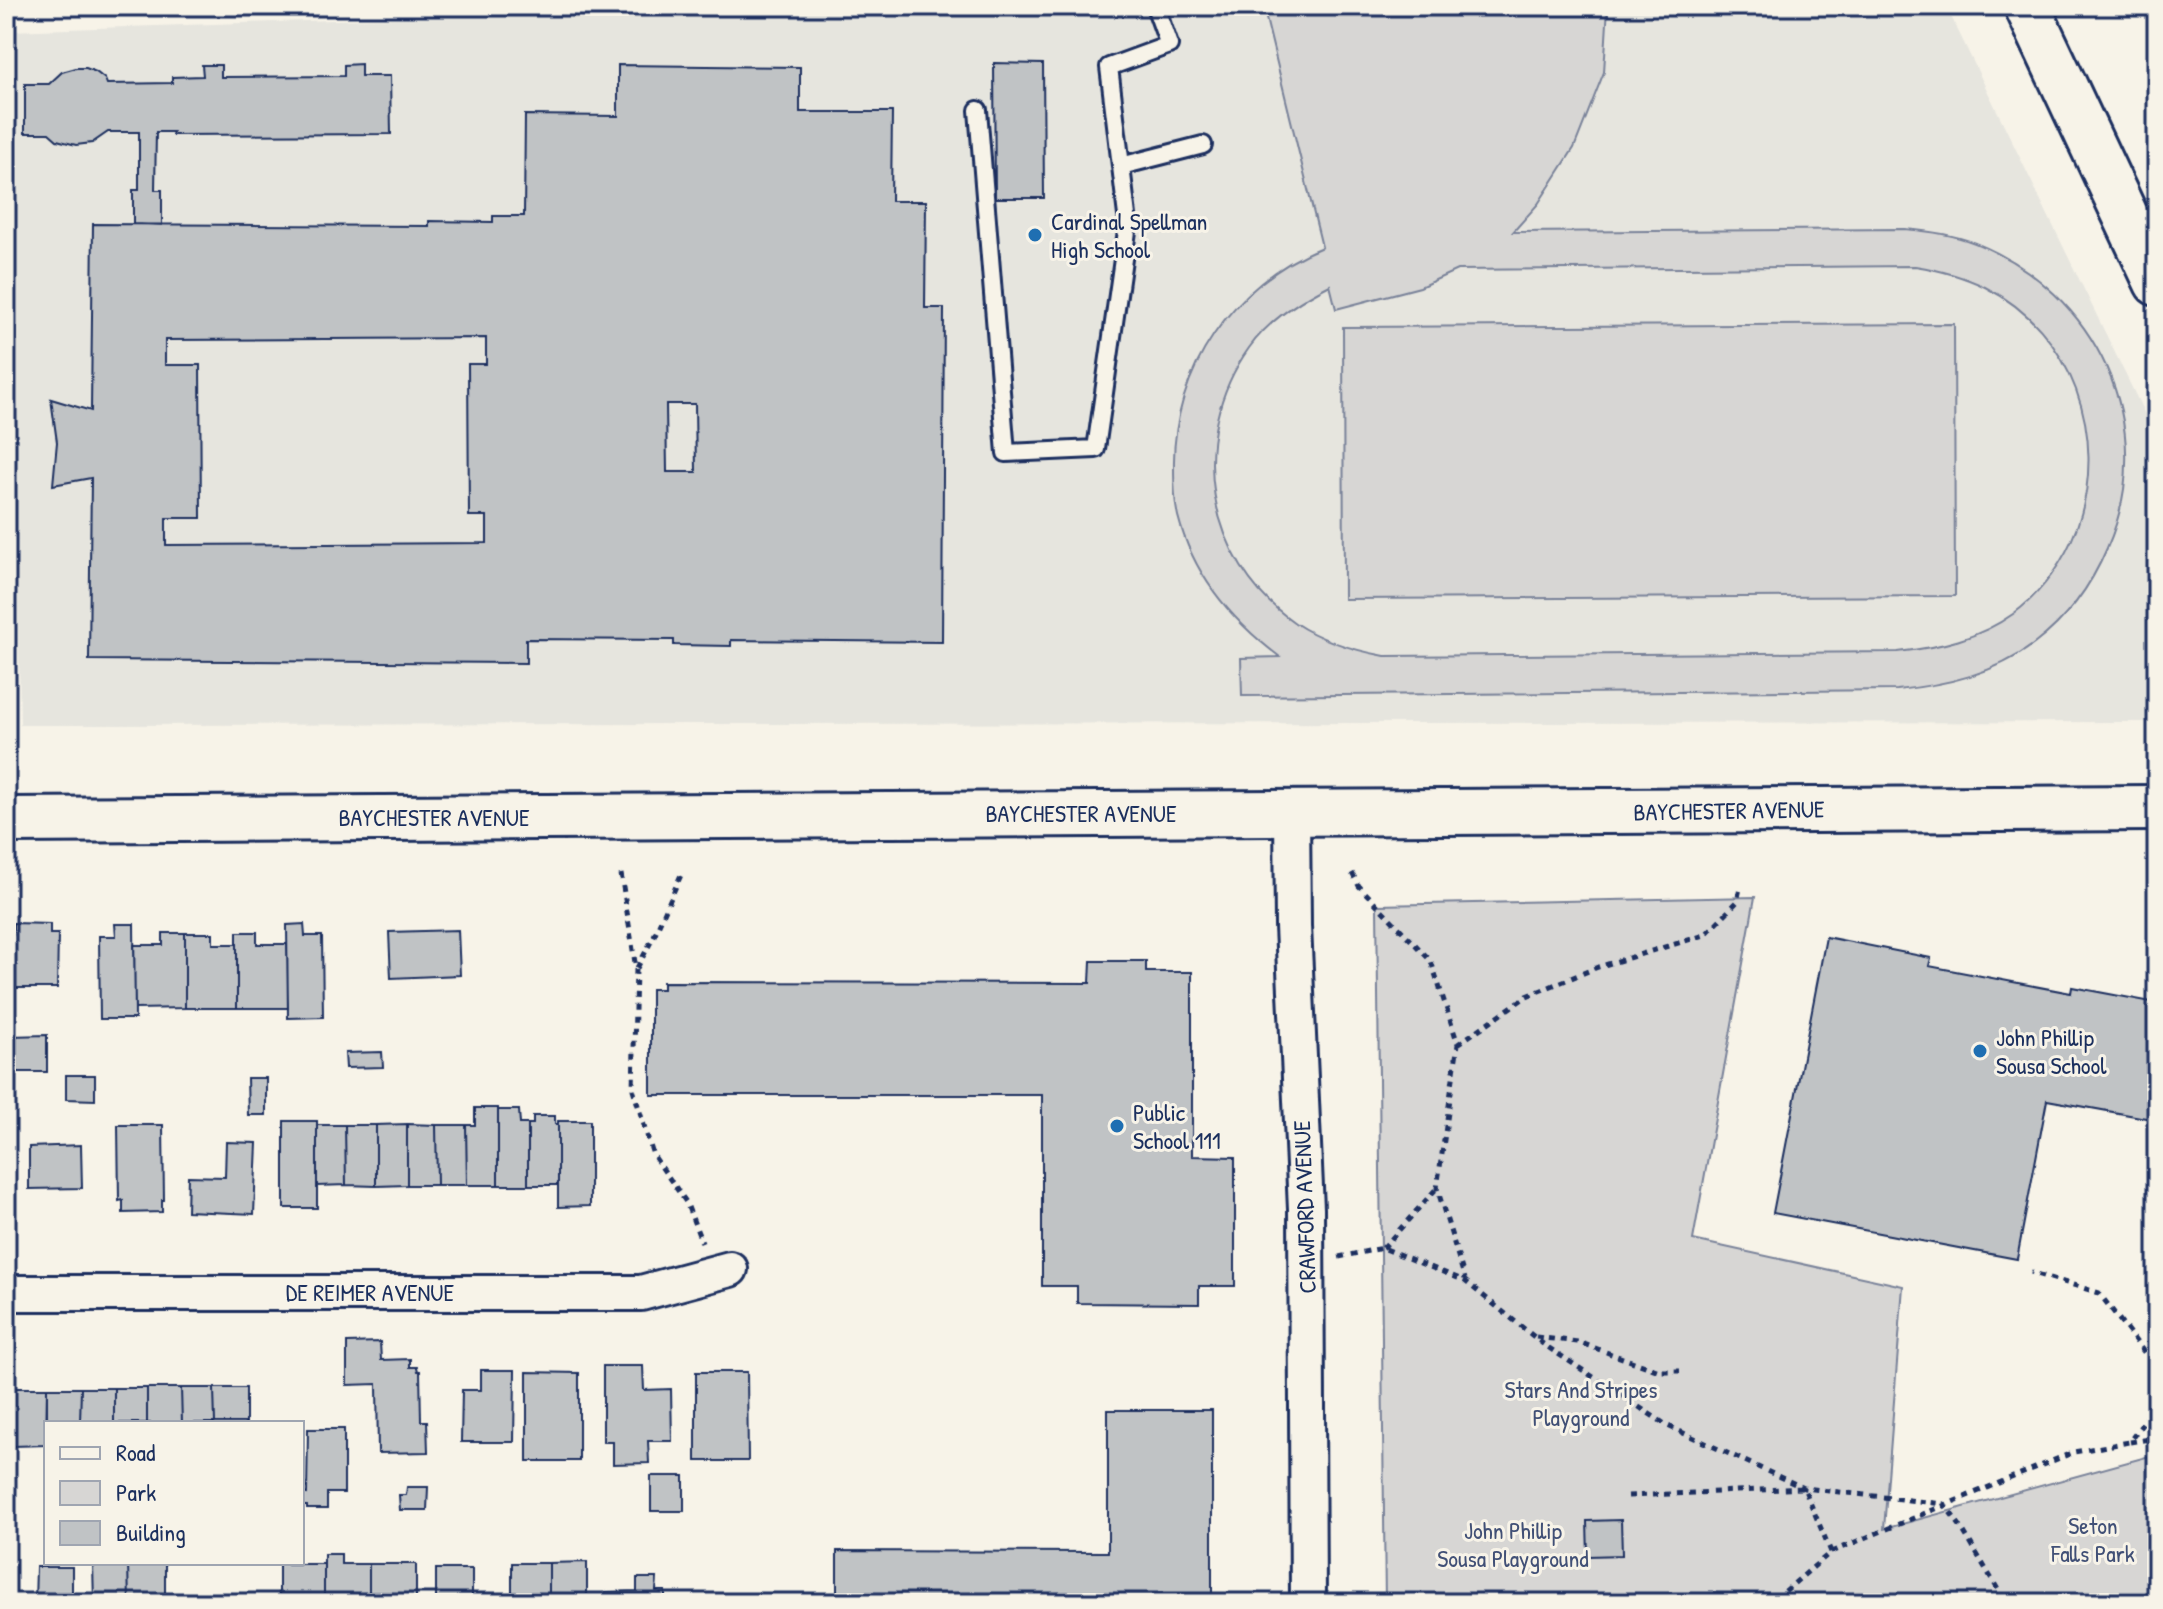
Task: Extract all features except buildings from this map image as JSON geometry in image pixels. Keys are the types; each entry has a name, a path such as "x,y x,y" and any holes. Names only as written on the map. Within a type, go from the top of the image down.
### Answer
{"main road":[{"path":"2027,6 2157,283"},
{"name":"BAYCHESTER AVENUE","path":"6,820 2157,808"}],"street":[{"name":"CRAWFORD AVENUE","path":"1292,811 1293,926 1306,1194 1308,1603"},
{"name":"DE REIMER AVENUE","path":"6,1293 641,1293 722,1271"}],"lane":[{"path":"978,110 1006,453 1096,449 1128,224 1109,67 1169,45 1155,6"},
{"path":"1121,166 1203,145"}],"path":[{"path":"1352,873 1359,886 1431,961 1458,1044 1437,1188 1465,1281"},
{"path":"621,874 636,969 633,1089 653,1155 686,1202 722,1271"},
{"path":"636,969 681,875"},
{"path":"1458,1044 1527,996 1598,967 1705,935 1737,902 1740,888"},
{"path":"1383,1248 1437,1188"},
{"path":"1307,1265 1383,1248 1465,1281 1535,1337 1668,1426 1804,1488 1831,1552"},
{"path":"2031,1272 2099,1293 2153,1364 2155,1407 2129,1442"},
{"path":"1535,1337 1578,1342 1659,1371 1680,1371"},
{"path":"1771,1603 1831,1552 2074,1452 2157,1438"},
{"path":"1628,1496 1804,1488 1944,1504 2006,1603"}],"shaded area":[{"name":"Cardinal Spellman High School","path":"747,6 1946,6 2157,439 2157,722 20,725 9,31"}],"green space":[{"path":"1263,6 1608,6 1604,72 1574,148 1538,204 1513,232 1904,229 1966,240 2018,265 2054,294 2084,328 2107,368 2121,411 2126,456 2122,502 2107,548 2077,601 2034,644 1986,670 1933,685 1897,690 1242,696 1241,658 1280,657 1231,612 1204,577 1194,558 1176,504 1176,431 1196,365 1214,334 1261,283 1290,263 1322,247","holes":["1915,266 1960,277 1985,287 2016,306 2041,330 2061,359 2076,390 2085,423 2088,458 2086,493 2066,552 2043,586 2024,606 2000,623 1972,636 1898,652 1385,656 1338,644 1295,623 1265,597 1241,566 1224,532 1215,495 1212,457 1217,419 1229,383 1249,348 1266,328 1296,304 1330,285 1336,309 1420,287 1457,270"]},
{"path":"1954,324 1955,596 1344,599 1343,327"},
{"name":"Stars And Stripes Playground","path":"1755,897 1693,1240 1903,1286 1884,1529 2157,1454 2157,1603 1385,1603 1377,905"}],"place":[{"name":"Cardinal Spellman High School","path":"1035,235"},
{"name":"John Phillip Sousa School","path":"1980,1051"},
{"name":"Public School 111","path":"1117,1126"}],"park label":[{"name":"Seton Falls Park","path":"2093,1539"},
{"name":"John Phillip Sousa Playground","path":"1513,1544"}]}
